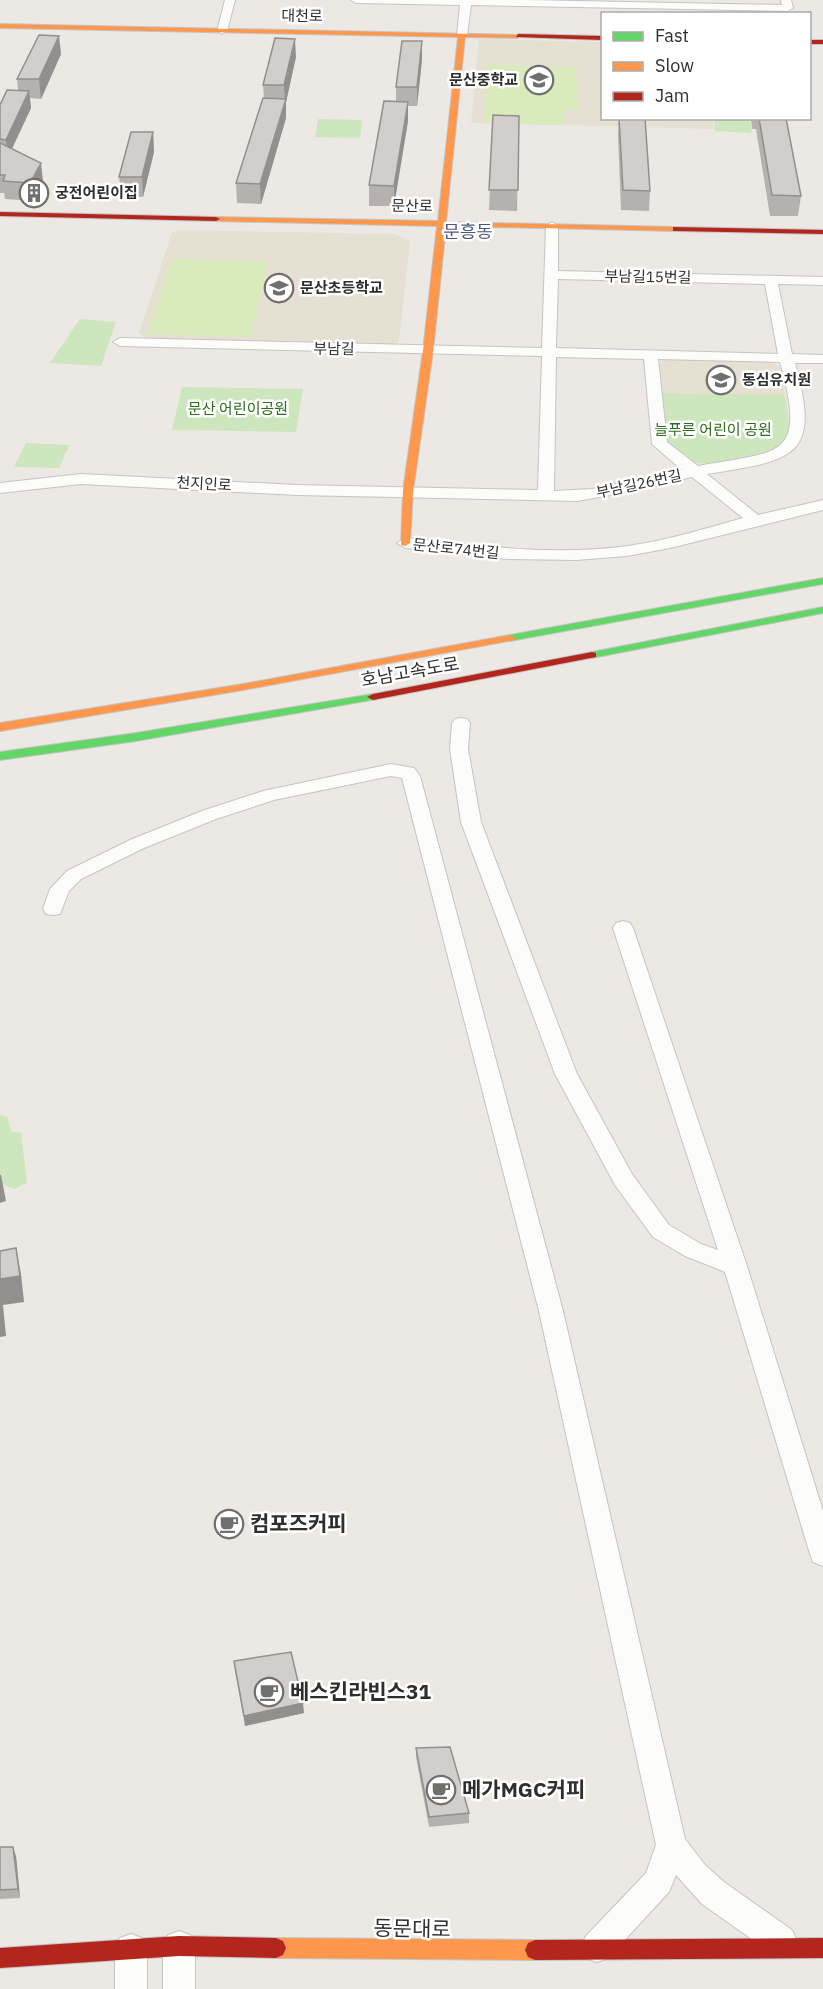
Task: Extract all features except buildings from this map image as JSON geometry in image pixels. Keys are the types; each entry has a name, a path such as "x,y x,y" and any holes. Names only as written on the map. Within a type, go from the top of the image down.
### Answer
{"main road":[{"name":"대천로","path":"0,26 601,38"},
{"name":"문산로74번길","path":"405,543 408,492 428,351 462,35"},
{"name":"문산로","path":"0,214 823,232"},
{"name":"호남고속도로","path":"0,727 243,687 823,581"},
{"name":"호남고속도로","path":"0,756 136,737 442,685 823,610"},
{"name":"동문대로","path":"0,1958 179,1946 594,1950 823,1948"}],"street":[{"path":"222,31 231,0"},
{"path":"356,0 466,3 539,1 788,8 786,0"},
{"path":"462,35 466,3"},
{"path":"546,494 552,226"},
{"name":"부남길15번길","path":"551,275 823,281"},
{"path":"771,280 787,358"},
{"name":"부남길","path":"120,342 823,359"},
{"path":"651,356 660,444 695,471"},
{"name":"부남길26번길","path":"408,492 577,496 611,493 695,471 768,457 781,452 794,439 798,428 797,396 787,358"},
{"name":"부남길26번길","path":"695,471 755,520"},
{"name":"천지인로","path":"0,488 81,479 297,490 408,492"},
{"name":"문산로74번길","path":"405,543 508,554 576,555 627,551 709,534 755,520 823,505"},
{"path":"461,723 459,749 471,822 566,1074 623,1179 661,1231 693,1250 735,1266"},
{"path":"53,909 60,889 74,875 137,844 209,815 270,795 391,770 406,772 411,776 551,1311 671,1845 694,1875 713,1893 792,1948"},
{"path":"623,928 735,1266 823,1554"},
{"path":"594,1950 658,1882 671,1845"},
{"path":"179,1946 179,1989"},
{"path":"131,1949 131,1989"}],"shaded area":[{"name":"문산중학교","path":"479,39 601,42 601,120 713,120 714,129 471,123"},
{"name":"문산초등학교","path":"179,230 396,234 410,242 399,342 393,346 148,339 139,333 172,232"},
{"name":"동심유치원","path":"668,359 770,362 780,367 785,395 660,393 659,364"}],"green space":[{"path":"488,65 575,67 579,110 563,109 563,125 484,123"},
{"path":"318,119 362,120 360,138 315,137"},
{"path":"714,120 750,120 752,133 715,131"},
{"path":"172,259 268,261 251,337 147,334"},
{"path":"80,319 116,322 101,366 50,363"},
{"name":"문산 어린이공원","path":"182,387 303,389 296,432 172,430"},
{"name":"늘푸른 어린이 공원","path":"660,393 785,395 789,422 787,437 782,444 772,450 743,459 712,463 691,461 667,444"},
{"path":"26,443 69,445 59,468 14,467"},
{"path":"0,1115 7,1117 12,1132 21,1133 27,1183 14,1189 0,1183"}],"traffic: fast":[{"path":"510,638 823,581"},
{"path":"592,655 823,610"},
{"path":"0,756 136,737 373,697"}],"traffic: slow":[{"path":"0,26 518,36"},
{"path":"405,543 408,491 428,351 462,35"},
{"path":"216,219 676,229"},
{"path":"0,727 243,687 510,638"},
{"path":"276,1948 535,1950"}],"traffic: jam":[{"path":"518,36 601,38"},
{"path":"811,42 823,42"},
{"path":"0,214 216,219"},
{"path":"676,229 823,232"},
{"path":"373,697 592,655"},
{"path":"0,1958 179,1946 276,1948"},
{"path":"535,1950 823,1948"}],"place":[{"name":"문산중학교","path":"539,80"},
{"name":"궁전어린이집","path":"34,193"},
{"name":"문산초등학교","path":"279,288"},
{"name":"동심유치원","path":"721,380"},
{"name":"컴포즈커피","path":"229,1524"},
{"name":"베스킨라빈스31","path":"269,1692"},
{"name":"메가MGC커피","path":"441,1790"}],"district":[{"name":"문흥동","path":"468,232"}]}
